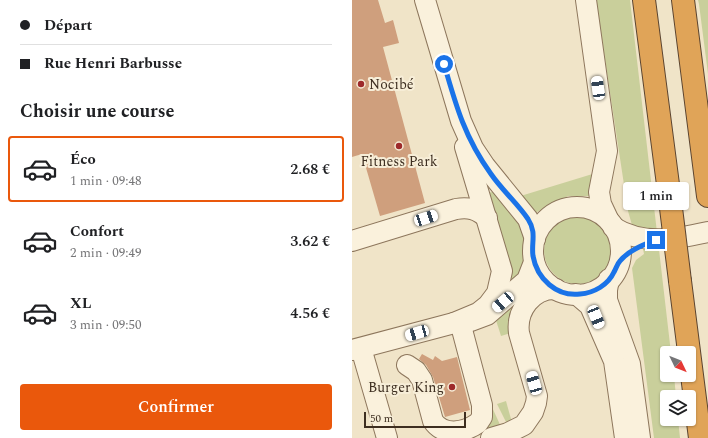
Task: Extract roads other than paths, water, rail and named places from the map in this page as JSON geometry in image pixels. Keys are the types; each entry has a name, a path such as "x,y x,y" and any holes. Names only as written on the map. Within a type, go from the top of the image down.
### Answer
{"highway":[{"path":"644,0 700,438"},
{"path":"683,0 707,191"}],"street":[{"path":"425,0 461,121 467,153 502,271 499,285 493,299 483,310 457,322"},
{"path":"586,0 607,151 599,192 601,204 620,244 614,271 607,290 607,300 630,364 640,438"},
{"path":"461,121 474,148 485,166 528,219 535,239"},
{"path":"556,289 543,279 534,262 533,250 539,228 546,219 556,212 567,208 578,207 589,209 600,214 611,224 635,238 656,240"},
{"path":"352,241 456,209 465,208 478,210 487,218"},
{"path":"576,294 594,291 638,247 656,240 706,233"},
{"path":"387,438 355,348 457,322 477,320 492,311 527,280 534,262"},
{"path":"491,438 520,428 528,421 533,412 537,396 519,333 518,322 523,308 532,298 545,290 556,289 576,294 588,303 592,309 614,361 625,438"},
{"path":"407,365 416,371 422,380 433,421 437,426 446,432 452,432 478,424 482,416 482,405 457,322"}],"place":[{"name":"Nocibé","path":"361,84"},
{"name":"Fitness Park","path":"399,146"},
{"name":"Burger King","path":"452,387"}]}
